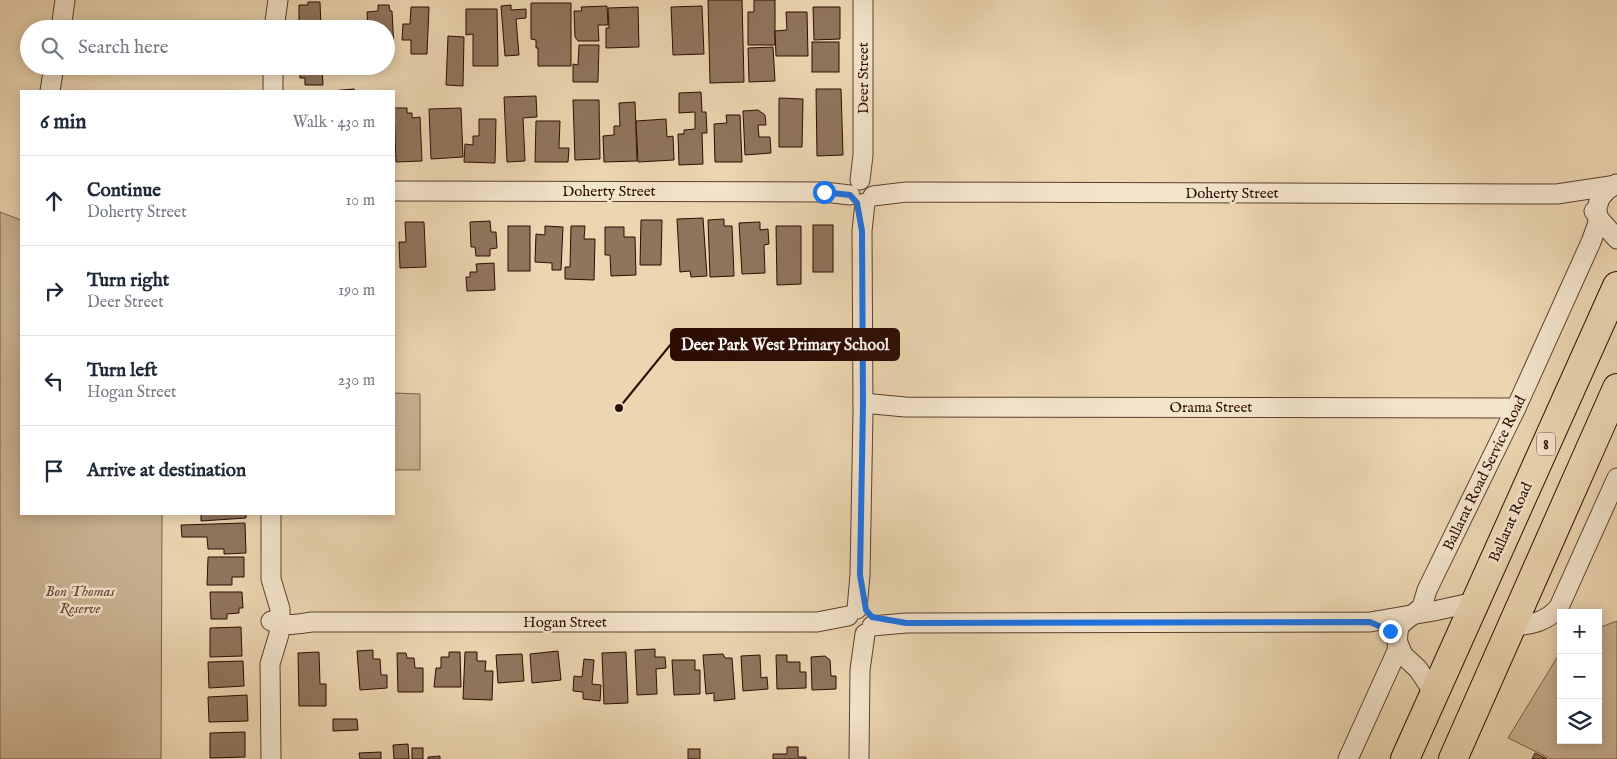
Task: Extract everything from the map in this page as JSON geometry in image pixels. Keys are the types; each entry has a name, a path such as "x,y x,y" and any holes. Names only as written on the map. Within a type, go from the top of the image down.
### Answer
{"highway":[{"name":"Ballarat Road","path":"1405,759 1617,286"},
{"path":"1453,759 1617,388"}],"street":[{"path":"63,20 65,0"},
{"path":"270,0 273,20"},
{"path":"275,20 278,0"},
{"name":"Deer Street","path":"859,759 863,408 863,0"},
{"path":"50,90 53,75"},
{"path":"273,75 273,90"},
{"name":"Doherty Street","path":"395,191 1557,194 1616,185"},
{"name":"Ballarat Road Service Road","path":"1348,759 1390,671 1398,645 1400,625 1422,608 1427,590 1516,408 1591,242 1597,225 1598,208 1602,195 1616,185"},
{"name":"Doherty Street","path":"1557,194 1584,201 1617,239"},
{"name":"Orama Street","path":"863,408 1516,408"},
{"path":"1512,626 1529,625 1547,619 1559,607 1617,478"},
{"path":"270,759 270,664 267,650 268,632 277,621 266,594 271,579 271,515"},
{"name":"Hogan Street","path":"277,621 291,617 312,622 1370,622 1475,602"},
{"name":"Hogan Street","path":"1370,622 1390,631 1395,637 1402,653 1416,666 1434,693"}],"green space":[{"name":"Bon Thomas Reserve","path":"0,212 20,220 20,515 162,515 161,759 0,759"},
{"path":"395,393 420,394 420,470 395,470"},
{"path":"1617,621 1617,759 1551,759 1508,738 1557,658 1557,744 1602,744 1602,627"}],"building":[{"path":"708,0 742,0 744,82 710,83"},
{"path":"754,0 775,0 775,45 748,45 748,12 754,12"},
{"path":"308,2 320,2 321,20 299,20 299,5 308,5"},
{"path":"531,3 571,3 571,66 538,66 536,40 531,39"},
{"path":"378,5 389,5 390,11 392,11 392,20 367,20 367,12 378,11"},
{"path":"511,5 511,10 526,9 526,18 516,19 519,55 505,56 501,6"},
{"path":"607,6 608,25 598,25 599,41 578,41 575,37 574,11 582,11 581,7"},
{"path":"702,6 704,54 673,55 671,7"},
{"path":"411,7 429,7 427,54 411,54 411,40 402,40 403,24 410,24"},
{"path":"638,7 639,47 606,48 606,28 609,28 608,8"},
{"path":"813,7 840,7 840,39 814,40"},
{"path":"466,9 497,9 498,66 473,66 473,34 466,35"},
{"path":"786,12 807,12 808,56 776,56 775,31 787,30"},
{"path":"448,36 464,37 463,86 446,85"},
{"path":"812,42 839,42 839,72 812,72"},
{"path":"579,45 599,45 598,82 573,82 573,64 578,65"},
{"path":"773,47 775,81 749,82 748,48"},
{"path":"300,75 322,75 323,85 305,85 305,78 300,78"},
{"path":"816,89 841,89 843,155 817,156"},
{"path":"701,92 702,112 706,112 707,133 702,133 703,164 679,165 678,134 684,134 684,130 695,129 695,112 679,113 679,93"},
{"path":"536,96 537,117 523,118 525,161 507,162 504,97"},
{"path":"779,98 803,99 802,147 779,147"},
{"path":"573,100 599,100 600,159 575,160"},
{"path":"635,102 637,161 604,162 603,136 614,135 614,126 620,126 619,103"},
{"path":"395,108 407,108 407,113 412,113 412,118 420,117 422,161 396,162"},
{"path":"461,108 463,157 431,159 429,109"},
{"path":"758,110 765,115 766,125 758,125 759,137 770,137 771,153 745,155 743,111"},
{"path":"726,115 740,115 742,162 715,162 714,124 727,123"},
{"path":"479,119 496,119 495,163 464,162 465,144 473,145 473,136 479,136"},
{"path":"666,119 667,137 673,136 674,160 638,162 636,121"},
{"path":"536,121 560,121 559,148 569,148 568,162 535,162"},
{"path":"703,218 707,276 691,277 690,271 680,272 677,219"},
{"path":"724,219 724,226 732,226 734,276 710,277 708,220"},
{"path":"641,220 662,220 661,265 640,265"},
{"path":"490,221 491,232 496,232 497,248 490,249 490,256 476,256 475,247 471,247 470,222"},
{"path":"405,222 424,222 426,267 400,268 399,242 406,242"},
{"path":"760,222 760,230 768,229 769,244 764,245 765,273 742,274 739,223"},
{"path":"813,225 833,225 833,272 813,272"},
{"path":"508,226 530,226 530,271 508,271"},
{"path":"545,226 563,227 561,270 552,270 552,263 535,262 536,234 545,235"},
{"path":"571,226 585,226 584,239 595,239 594,280 565,279 565,267 570,267"},
{"path":"776,226 801,226 801,284 777,285"},
{"path":"605,227 624,227 624,237 635,237 636,275 611,276 610,255 605,255"},
{"path":"494,263 495,290 467,291 466,277 470,277 470,272 477,272 476,264"},
{"path":"201,515 246,515 246,518 201,521"},
{"path":"245,523 246,553 224,554 224,549 208,549 207,537 182,537 181,525"},
{"path":"208,557 244,557 244,577 232,577 232,585 207,585"},
{"path":"210,592 242,592 243,608 239,608 239,613 227,614 227,619 211,619"},
{"path":"241,627 242,656 210,657 210,628"},
{"path":"655,649 655,657 665,657 666,668 656,669 657,694 637,695 635,650"},
{"path":"373,650 373,659 380,659 381,675 387,675 387,688 360,690 357,651"},
{"path":"558,651 561,680 532,683 530,654"},
{"path":"319,652 320,684 326,684 326,706 299,706 298,653"},
{"path":"449,652 460,652 461,687 434,687 436,668 441,668 441,657 449,657"},
{"path":"465,652 477,652 477,661 486,661 485,671 493,671 492,700 463,699"},
{"path":"626,652 628,703 604,704 602,653"},
{"path":"397,653 406,653 407,658 414,658 415,668 423,668 423,692 398,692"},
{"path":"522,654 524,681 498,683 496,655"},
{"path":"723,654 725,658 732,658 735,699 714,701 714,693 706,694 703,655"},
{"path":"760,655 761,678 767,677 768,689 743,691 741,656"},
{"path":"776,655 787,655 787,662 800,662 800,672 806,672 806,688 777,689"},
{"path":"825,656 830,660 831,676 836,676 836,689 812,690 811,657"},
{"path":"584,659 594,660 592,684 601,685 600,701 583,699 583,692 573,691 574,676 582,677"},
{"path":"672,660 695,660 695,670 700,670 700,694 674,695"},
{"path":"243,661 244,686 209,688 208,662"},
{"path":"247,695 248,721 209,722 208,697"},
{"path":"333,719 357,719 358,730 333,731"},
{"path":"245,732 245,757 210,758 210,733"},
{"path":"408,744 409,759 394,759 393,745"},
{"path":"787,747 798,747 798,757 806,757 806,759 773,759 773,754 787,754"},
{"path":"412,748 423,748 423,759 412,759"},
{"path":"688,749 700,749 700,759 688,759"},
{"path":"381,752 381,759 360,759 359,753"},
{"path":"1535,753 1547,759 1532,759"},
{"path":"440,756 440,759 428,759 428,757"}],"place":[{"name":"Deer Park West Primary School","path":"619,408"}],"route":[{"path":"824,192 850,195 857,203 862,231 863,403 860,575 866,610 872,617 906,623 1370,622 1390,631"}]}
